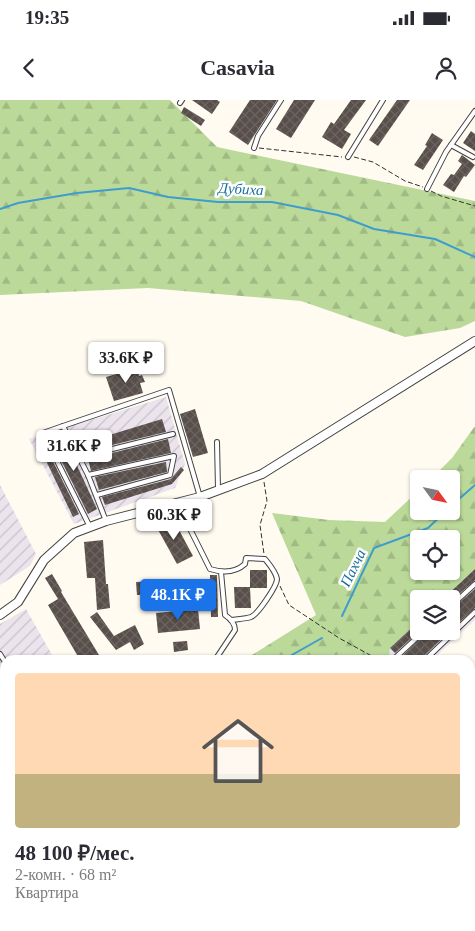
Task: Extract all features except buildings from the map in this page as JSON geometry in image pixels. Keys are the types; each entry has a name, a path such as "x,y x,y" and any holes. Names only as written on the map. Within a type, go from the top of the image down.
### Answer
{"street":[{"path":"0,615 18,602 44,560 74,533 106,521 200,497 262,474 475,341"}],"lane":[{"path":"254,148 258,136 281,100"},
{"path":"348,157 383,100"},
{"path":"427,189 451,145 475,111"},
{"path":"451,145 473,158"},
{"path":"90,527 43,433 169,390 200,497"},
{"path":"62,426 80,457 106,521"},
{"path":"80,457 173,434"},
{"path":"217,442 218,491"},
{"path":"88,475 174,456 170,475 97,496"},
{"path":"170,504 184,517 210,569 221,572 239,569 245,564 246,558 265,559 274,572 277,579 261,608 252,617 231,620"},
{"path":"218,655 235,630 235,625 225,615 221,572"},
{"path":"460,598 475,584"},
{"path":"429,655 475,612"},
{"path":"398,655 414,640"}],"path":[{"path":"254,148 338,158 348,157 373,162 405,181 441,196 475,206"},
{"path":"262,474 267,501 260,525 265,559"},
{"path":"277,579 289,605 339,638 370,655"}],"shaded area":[{"path":"166,397 185,464 175,488 74,524 29,439"},
{"path":"0,485 36,554 30,566 0,585"},
{"path":"475,569 475,620 460,634 460,590 453,590"},
{"path":"26,609 52,655 0,655 0,624"},
{"path":"410,630 410,640 454,640 437,655 389,655 390,649"}],"green space":[{"path":"0,100 170,100 217,147 475,201 475,321 460,328 405,337 301,301 148,288 0,295"},
{"path":"475,426 475,569 453,590 410,590 410,629 390,648 389,655 252,655 316,615 272,513 329,520 385,522 410,498 410,520 460,520 460,470 440,470 452,458"}],"waterway":[{"name":"Дубиха","path":"0,209 18,203 77,193 129,188 168,197 218,202 272,202 338,215 374,229 435,239 475,257"},
{"name":"Пахча","path":"460,498 475,485"},
{"name":"Пахча","path":"342,616 374,548 428,528 436,520"},
{"name":"Пахча","path":"292,655 322,638"}]}
